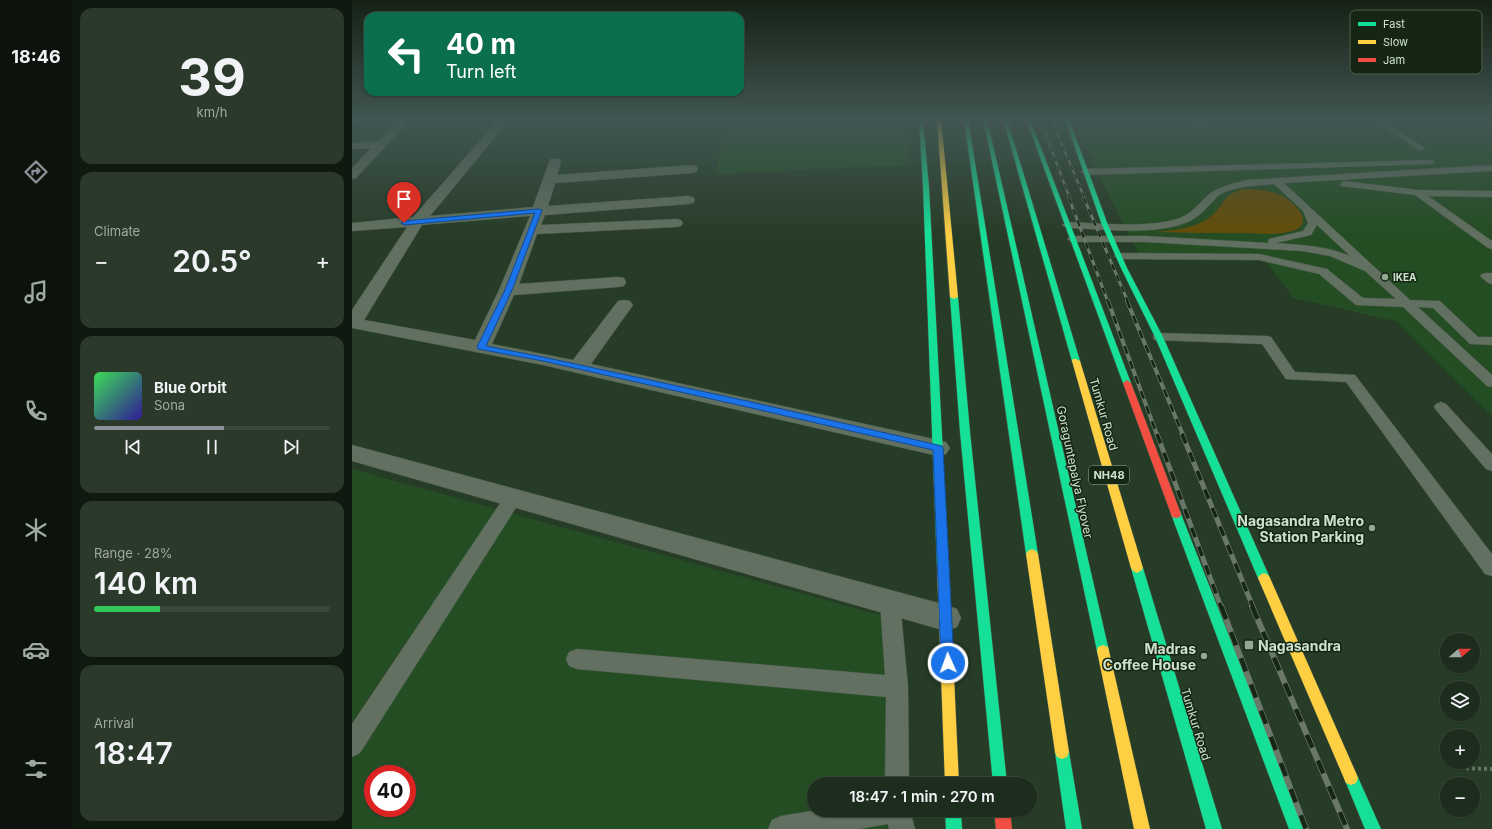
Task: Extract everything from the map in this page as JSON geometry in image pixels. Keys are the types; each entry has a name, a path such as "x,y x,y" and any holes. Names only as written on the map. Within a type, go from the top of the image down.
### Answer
{"main road":[{"path":"924,158 946,618 952,777"},
{"path":"943,158 965,432 999,777"},
{"path":"972,158 1074,829"},
{"name":"Goraguntepalya Flyover","path":"994,158 1142,829"},
{"name":"Tumkur Road","path":"1016,158 1214,829"},
{"path":"1042,158 1297,829"},
{"path":"1080,158 1105,225 1159,337 1373,829"},
{"path":"953,817 954,829"},
{"path":"1003,817 1004,829"}],"street":[{"path":"352,175 369,158"},
{"path":"472,158 417,222 353,323 578,367 938,448"},
{"path":"481,347 508,290 532,230 556,162"},
{"path":"551,179 692,168"},
{"path":"352,227 539,210 688,200"},
{"path":"532,230 676,223"},
{"path":"508,290 618,282"},
{"path":"578,367 624,305"},
{"path":"352,453 946,618"}],"lane":[{"path":"1085,172 1492,161"},
{"path":"1067,225 1149,227 1173,224 1187,219 1207,203 1216,193 1247,183 1492,168"},
{"path":"1398,174 1414,177 1484,178"},
{"path":"1376,175 1425,186 1492,186"},
{"path":"1307,180 1418,193 1492,194"},
{"path":"1276,182 1409,304 1492,383"},
{"path":"1418,193 1492,246"},
{"path":"1258,245 1307,233 1313,222 1306,209"},
{"path":"1072,238 1145,239 1302,248 1333,253 1371,269"},
{"path":"1119,256 1259,257 1323,271 1360,302 1436,304 1475,341 1492,341"},
{"path":"1492,276 1486,276 1492,281"},
{"path":"1159,337 1266,340 1291,376 1350,378 1492,568"},
{"path":"1442,407 1492,464"},
{"path":"352,745 513,498"},
{"path":"890,602 897,687 897,777"},
{"path":"577,659 897,687"},
{"path":"781,829 854,817"},
{"path":"899,817 902,829"}],"path":[{"path":"1480,769 1492,769"}],"shaded area":[{"path":"719,158 910,158 911,165 715,174"},
{"name":"IKEA","path":"1091,158 1492,158 1492,416 1396,321 1293,298 1262,256 1139,254"},
{"path":"1244,189 1267,191 1276,193 1286,198 1301,212 1303,223 1292,231 1273,234 1156,232 1195,225 1212,215 1231,194"},
{"path":"352,469 898,620 896,777 807,777 807,817 895,817 895,829 352,829"}],"railway":[{"path":"1055,158 1070,199"},
{"path":"1067,158 1085,199"},
{"path":"1069,198 1108,302"},
{"path":"1084,198 1128,302"},
{"path":"1108,301 1157,435"},
{"path":"1127,301 1183,435"},
{"path":"1157,434 1221,607"},
{"path":"1182,434 1253,607"},
{"path":"1221,606 1306,829"},
{"path":"1252,606 1347,829"}],"traffic: fast":[{"path":"924,158 943,568"},
{"path":"972,158 1032,554"},
{"path":"994,158 1103,651"},
{"path":"1016,158 1076,361"},
{"path":"1043,158 1127,383"},
{"path":"1081,158 1105,225 1124,268 1159,337 1264,578"},
{"path":"954,297 965,432 999,777"},
{"path":"1176,514 1297,829"},
{"path":"1137,568 1214,829"},
{"path":"1062,752 1074,829"},
{"path":"1351,778 1373,829"},
{"path":"953,817 954,829"}],"traffic: slow":[{"path":"942,158 954,297"},
{"path":"1076,361 1137,568"},
{"path":"1032,554 1062,752"},
{"path":"943,568 952,777"},
{"path":"1264,578 1351,778"},
{"path":"1103,651 1142,829"}],"traffic: jam":[{"path":"1127,383 1176,514"},
{"path":"1003,817 1004,829"}],"place":[{"name":"IKEA","path":"1385,277"},
{"name":"Nagasandra Metro Station Parking","path":"1372,528"},
{"name":"Nagasandra","path":"1249,645"},
{"name":"Madras Coffee House","path":"1204,656"}],"route":[{"path":"404,223 539,210 508,290 481,347 543,359 747,404 938,448 948,663"}]}
